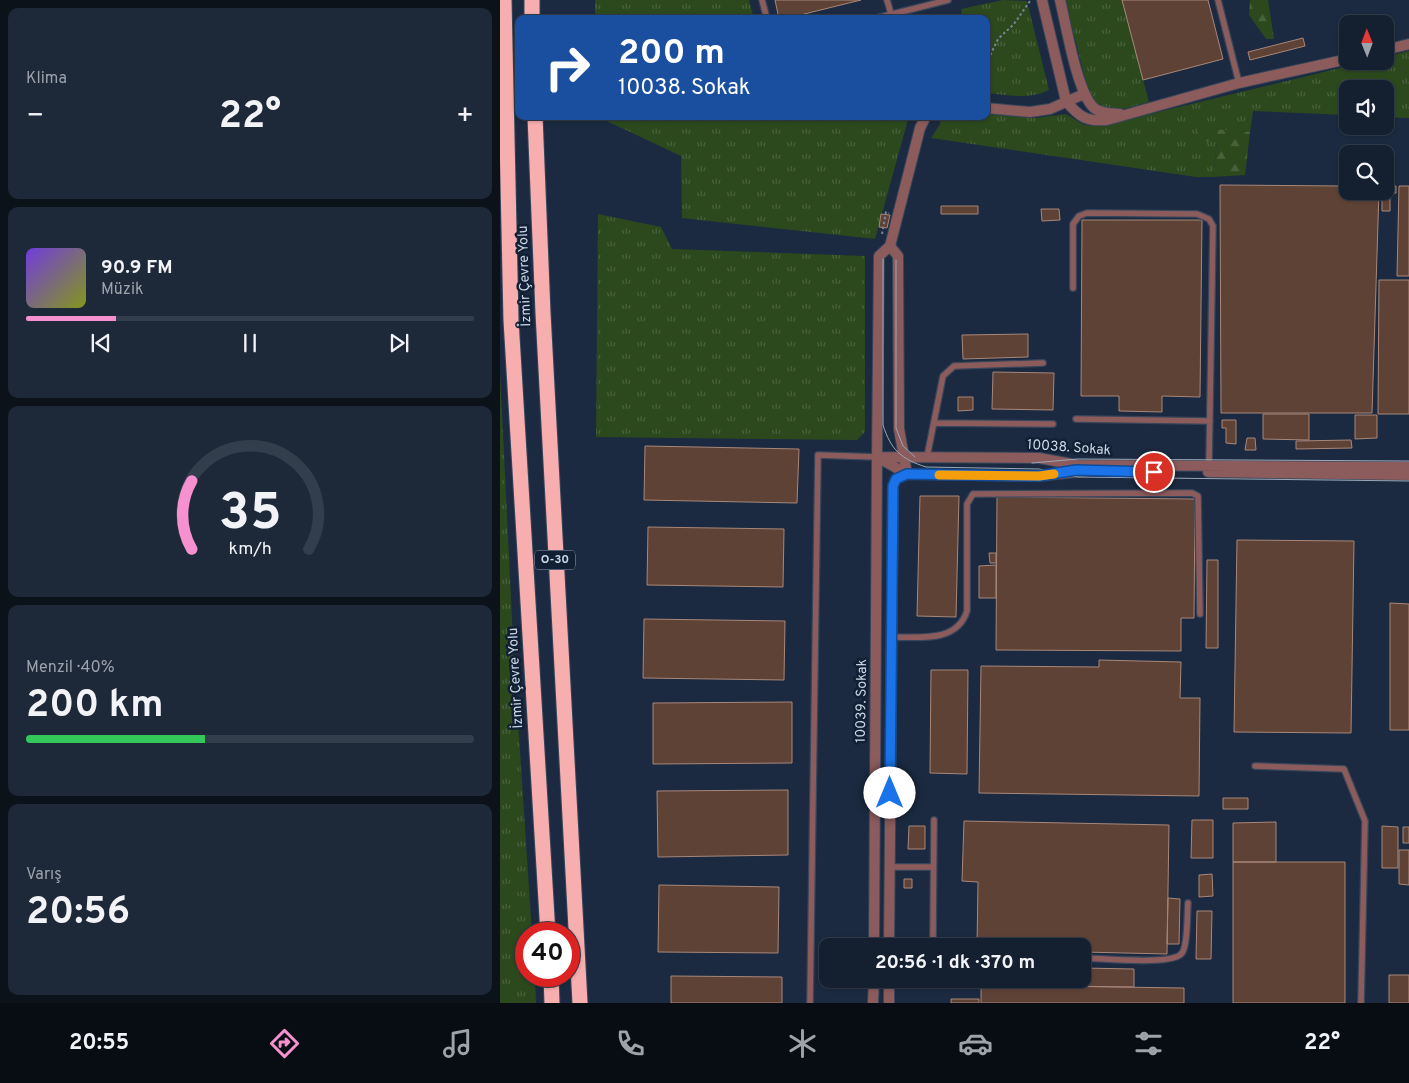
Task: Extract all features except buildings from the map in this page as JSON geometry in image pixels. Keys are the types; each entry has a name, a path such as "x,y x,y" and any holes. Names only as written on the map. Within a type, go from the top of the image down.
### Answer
{"highway":[{"name":"İzmir Çevre Yolu","path":"504,0 511,320 547,922"},
{"path":"532,0 532,15"},
{"name":"İzmir Çevre Yolu","path":"535,120 543,323 580,1003"},
{"path":"551,987 552,1003"}],"street":[{"path":"1042,0 1066,101 1077,114 1087,120 1107,120 1239,83 1339,61"},
{"path":"1060,0 1084,94 1094,108 1100,112 1126,114"},
{"path":"1394,48 1409,44"},
{"path":"990,108 1030,112 1050,109 1084,94"},
{"name":"10039. Sokak","path":"874,938 879,256 890,246 920,128 924,120"},
{"path":"890,246 898,256 899,429 907,474"},
{"path":"877,456 907,474"},
{"name":"10038. Sokak","path":"877,456 1039,458 1076,464 1409,467"},
{"name":"10038. Sokak","path":"907,474 1039,476 1076,470 1409,475"},
{"name":"10039. Sokak","path":"889,938 893,486 896,479 907,474"},
{"path":"873,1003 874,988"},
{"path":"889,988 889,1003"}],"lane":[{"path":"762,0 766,15"},
{"path":"887,0 890,14"},
{"path":"886,15 948,0"},
{"path":"1218,0 1239,83"},
{"path":"1073,288 1073,224 1079,216 1087,213 1197,214 1209,220 1213,226 1209,465"},
{"path":"927,457 943,376 954,366 1043,364"},
{"path":"1076,419 1141,422 1210,421"},
{"path":"935,423 1053,424"},
{"path":"810,1003 818,456 877,456"},
{"path":"891,636 939,636 957,629 964,621 967,611 967,504 973,494 1192,493 1198,496 1200,614"},
{"path":"1255,766 1344,768 1365,821 1361,1003"},
{"path":"934,820 934,938"},
{"path":"889,867 933,867"},
{"path":"1091,958 1163,960 1177,958 1184,952 1188,903"}],"path":[{"path":"990,56 998,39 1014,24 1030,1"}],"green space":[{"path":"595,0 749,0 753,15 595,15"},
{"path":"1003,0 1027,1 1049,90 1026,96 990,94 990,15 962,15 961,9"},
{"path":"1065,0 1122,0 1149,102 1116,110 1102,107 1095,102 1089,94"},
{"path":"1250,0 1268,0 1274,39 1266,39 1249,15"},
{"path":"1409,51 1409,118 1394,117 1394,80 1339,80 1339,115 1253,111 1250,132 1198,129 1217,142 1213,177 1196,177 931,138 940,120 990,120 990,114 1035,118 1066,114 1084,125 1100,126 1339,68 1339,70 1394,70 1394,55"},
{"path":"604,120 908,120 875,239 682,218 681,156"},
{"path":"1198,128 1250,132 1245,175 1213,177 1217,142 1195,141"},
{"path":"598,214 661,227 672,249 865,256 865,432 857,440 596,437"},
{"path":"500,372 514,660 531,922 515,922 515,987 535,987 536,1003 500,1003"}],"tram line":[{"path":"883,259 883,425 886,434 898,452 917,464 926,467 1039,469 1078,477 1409,481"},
{"path":"896,260 896,428 903,446 915,457"},
{"path":"1032,463 1078,459 1409,461"}],"slow traffic":[{"path":"939,475 1039,476 1054,474"}],"route":[{"path":"890,793 893,486 896,479 901,475 907,474 1039,476 1076,470 1154,472"}]}
